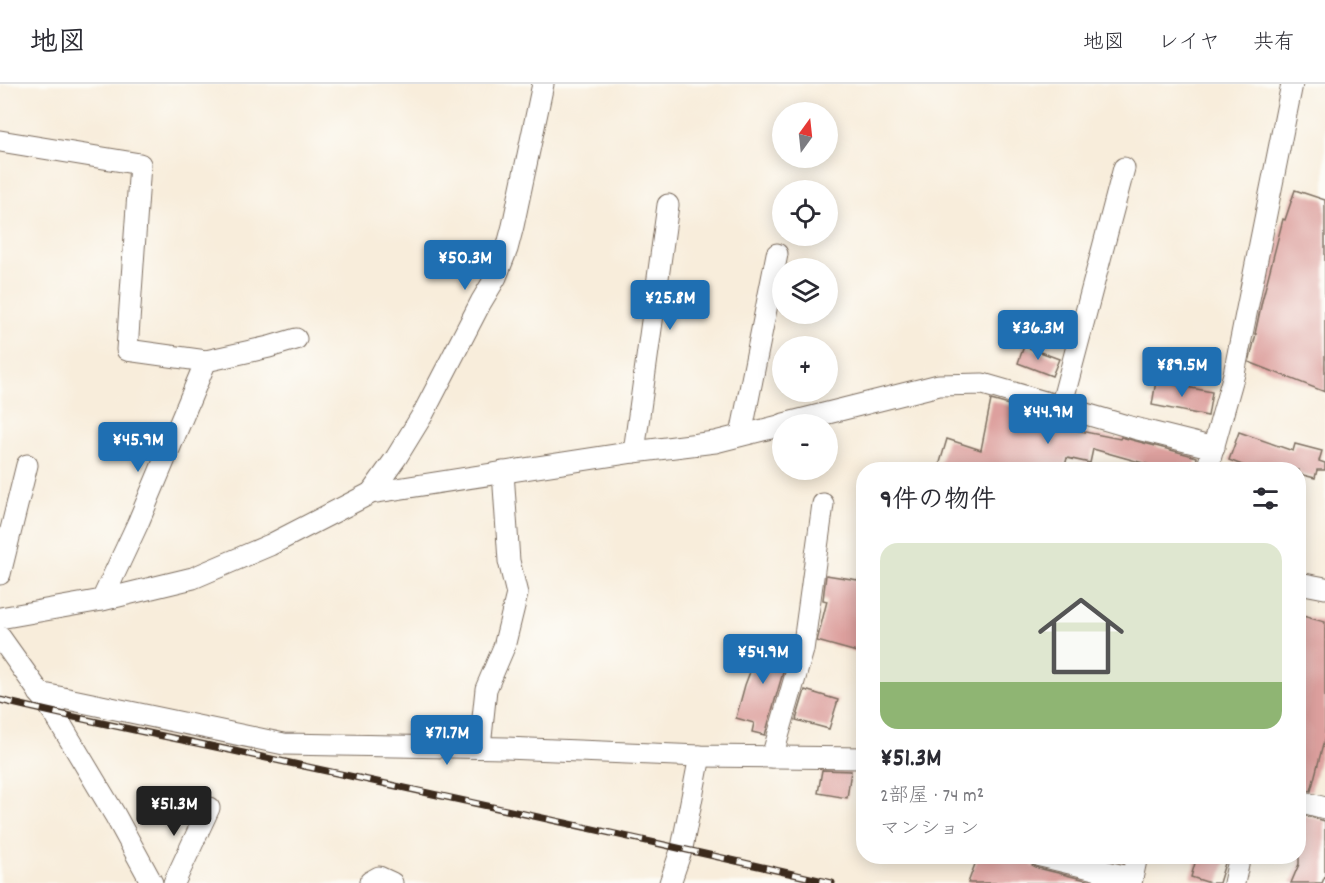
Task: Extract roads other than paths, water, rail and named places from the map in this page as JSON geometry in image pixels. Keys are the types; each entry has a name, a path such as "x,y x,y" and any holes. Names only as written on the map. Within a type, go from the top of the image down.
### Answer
{"street":[{"path":"370,493 396,458 423,414 496,277 513,226 543,84"},
{"path":"1210,462 1234,374 1292,84"},
{"path":"0,141 140,164 127,350 206,361 296,339"},
{"path":"1061,407 1124,168"},
{"path":"634,452 668,205"},
{"path":"741,435 777,254"},
{"path":"102,600 138,523 206,361"},
{"path":"826,414 939,385 983,384 1134,428 1214,448"},
{"path":"0,618 102,600 193,578 270,545 370,493 634,452 714,442 772,428"},
{"path":"0,574 27,465"},
{"path":"480,747 486,689 504,647 517,594 509,561 503,472"},
{"path":"772,757 803,650 823,504"},
{"path":"1306,584 1325,588"},
{"path":"0,637 54,713 110,806 152,883"},
{"path":"39,693 284,744 480,747 700,756 856,758"},
{"path":"670,883 682,849 700,756"},
{"path":"1306,803 1325,808"},
{"path":"174,883 209,808"},
{"path":"1070,864 1132,881 1135,864"},
{"path":"1234,883 1238,864"},
{"path":"370,882 379,877 392,883"}],"railway":[{"path":"0,700 832,883"}]}
